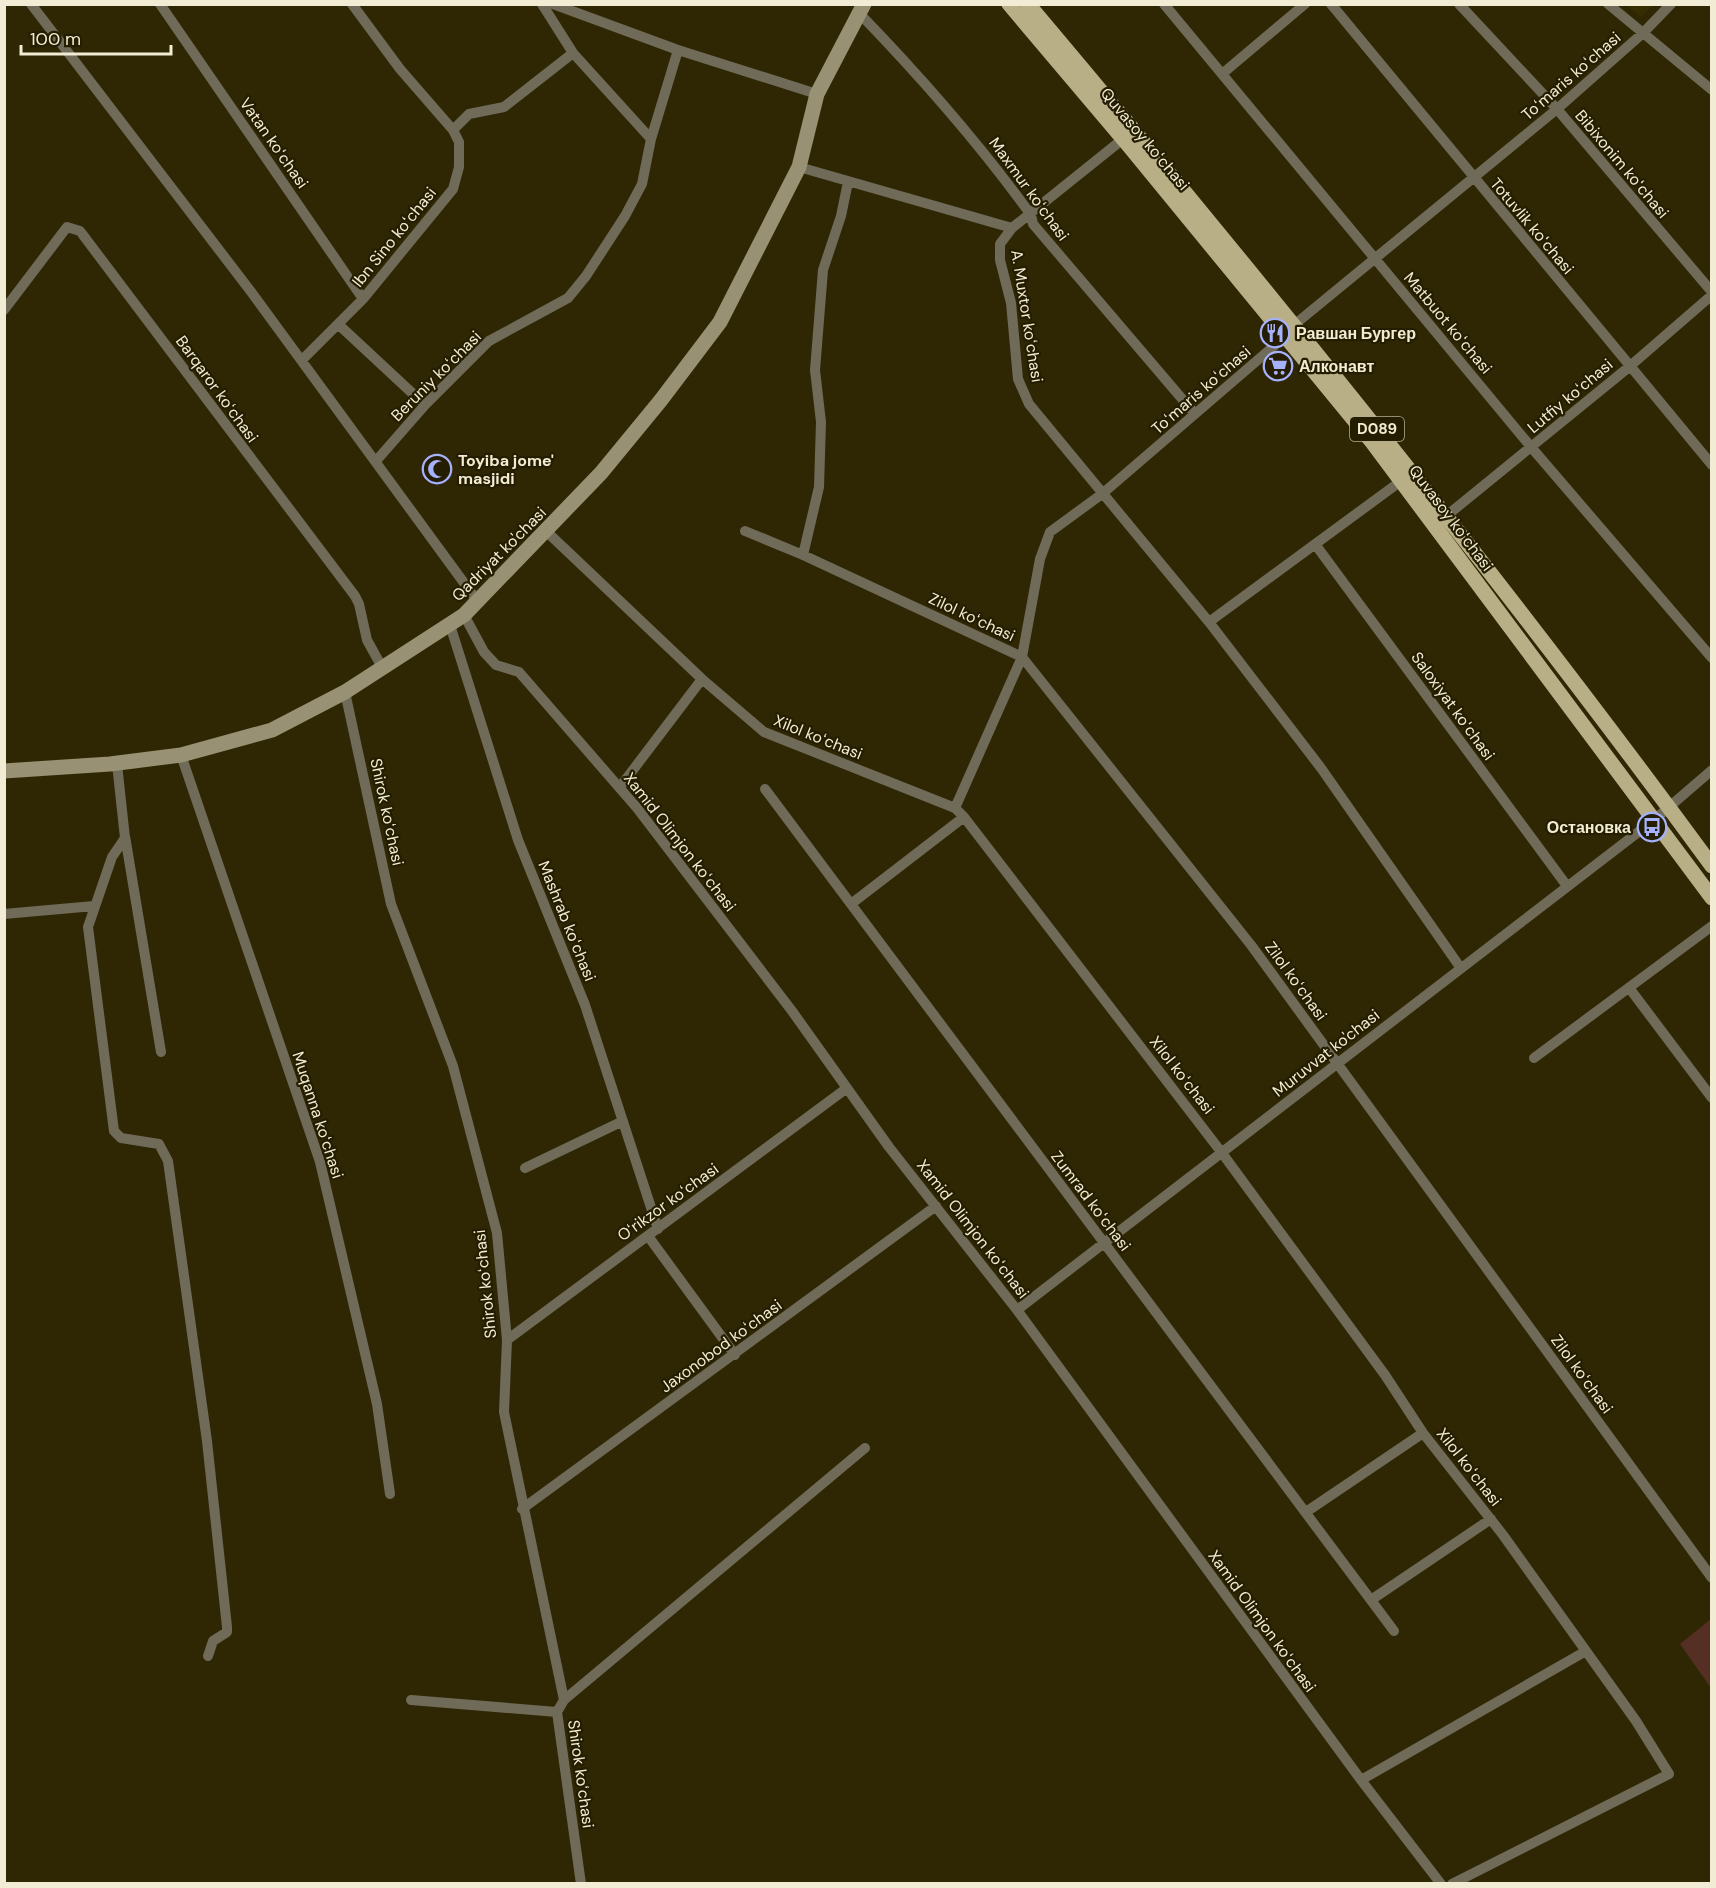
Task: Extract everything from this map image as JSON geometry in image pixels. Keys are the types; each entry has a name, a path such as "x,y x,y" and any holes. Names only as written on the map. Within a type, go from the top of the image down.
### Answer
{"main road":[{"name":"Quvasoy koʻchasi","path":"1009,4 1289,330 1445,517 1712,866"},
{"name":"Quvasoy koʻchasi","path":"1028,4 1289,330 1712,898"}],"street":[{"path":"31,4 302,360 478,602"},
{"name":"Vatan koʻchasi","path":"160,4 363,299"},
{"name":"Ibn Sino koʻchasi","path":"302,360 363,299 453,189 459,167 459,142 453,130 400,69 352,4"},
{"path":"542,4 573,53 651,139"},
{"path":"553,4 678,50 817,94"},
{"name":"Matbuot koʻchasi","path":"1164,4 1532,447 1712,658"},
{"path":"1222,74 1305,4"},
{"name":"Totuvlik koʻchasi","path":"1331,4 1712,465"},
{"name":"Bibixonim koʻchasi","path":"1459,4 1557,109 1712,293"},
{"path":"1608,4 1712,90"},
{"name":"Toʻmaris koʻchasi","path":"955,808 1022,657 1040,559 1050,532 1102,494 1289,330 1557,109 1643,33 1671,4"},
{"name":"Qadriyat ko'chasi","path":"4,771 117,764 180,755 272,730 345,692 464,615 547,532 601,473 661,400 720,322 799,167 817,94 861,9"},
{"name":"Maxmur koʻchasi","path":"861,9 992,161 1032,215 1033,224 1195,414"},
{"name":"Beruniy koʻchasi","path":"376,461 425,405 489,341 557,304 576,288 626,216 646,171 651,139 678,50"},
{"path":"453,130 469,114 504,107 573,53"},
{"path":"799,167 1012,228 1126,142"},
{"path":"803,555 819,487 821,422 814,370 823,270 841,216 848,182"},
{"name":"Barqaror koʻchasi","path":"4,310 67,227 80,231 355,596 367,640 383,669"},
{"name":"A. Muxtor koʻchasi","path":"1012,228 1000,244 1000,260 1011,303 1018,379 1029,404 1209,622 1321,768 1460,967"},
{"name":"Lutfiy koʻchasi","path":"1445,517 1629,367 1712,293"},
{"path":"339,325 425,405"},
{"path":"1209,622 1315,544 1398,476"},
{"name":"Zilol koʻchasi","path":"745,531 803,555 1022,657 1251,945 1712,1578"},
{"name":"Xilol koʻchasi","path":"547,532 702,679 764,732 955,808 964,817 1222,1153 1385,1375 1423,1433 1491,1519 1636,1721 1669,1774 1452,1884"},
{"name":"Saloxiyat koʻchasi","path":"1315,544 1567,886"},
{"name":"Xamid Olimjon koʻchasi","path":"464,615 484,652 496,665 519,672 620,788 792,1011 847,1089 1017,1310 1361,1780 1441,1884"},
{"name":"Mashrab koʻchasi","path":"450,625 518,840 585,1005 658,1228"},
{"path":"620,788 702,679"},
{"name":"Shirok koʻchasi","path":"345,692 391,904 453,1066 497,1233 507,1340 504,1412 522,1509 564,1700 557,1712 581,1884"},
{"name":"Muqanna koʻchasi","path":"180,755 320,1162 377,1404 390,1494"},
{"path":"117,764 125,833 160,1052"},
{"path":"1668,806 1712,771"},
{"name":"Zumrad koʻchasi","path":"765,789 1394,1631"},
{"name":"Muruvvat ko'chasi","path":"1017,1310 1654,820 1668,806"},
{"path":"851,904 964,817"},
{"path":"125,833 125,838 112,857 88,927 114,1131 121,1138 159,1144 168,1161 207,1441 227,1627 227,1632 211,1644 208,1656"},
{"path":"4,914 94,906"},
{"path":"1534,1058 1712,926"},
{"path":"1630,989 1712,1098"},
{"name":"Oʻrikzor koʻchasi","path":"507,1340 847,1089"},
{"path":"525,1168 623,1121"},
{"name":"Jaxonobod koʻchasi","path":"522,1509 936,1206"},
{"path":"648,1236 735,1355"},
{"path":"1306,1512 1423,1433"},
{"path":"564,1700 865,1448"},
{"path":"1371,1600 1491,1519"},
{"path":"1361,1780 1586,1651"},
{"path":"411,1701 557,1712"}],"shaded area":[{"path":"1626,5 1653,5 1641,17"},
{"path":"1711,1619 1711,1688 1680,1644"}],"place":[{"name":"Равшан Бургер","path":"1275,333"},
{"name":"Алконавт","path":"1278,366"},
{"name":"Toyiba jome' masjidi","path":"437,469"},
{"name":"Остановка","path":"1652,827"}]}
